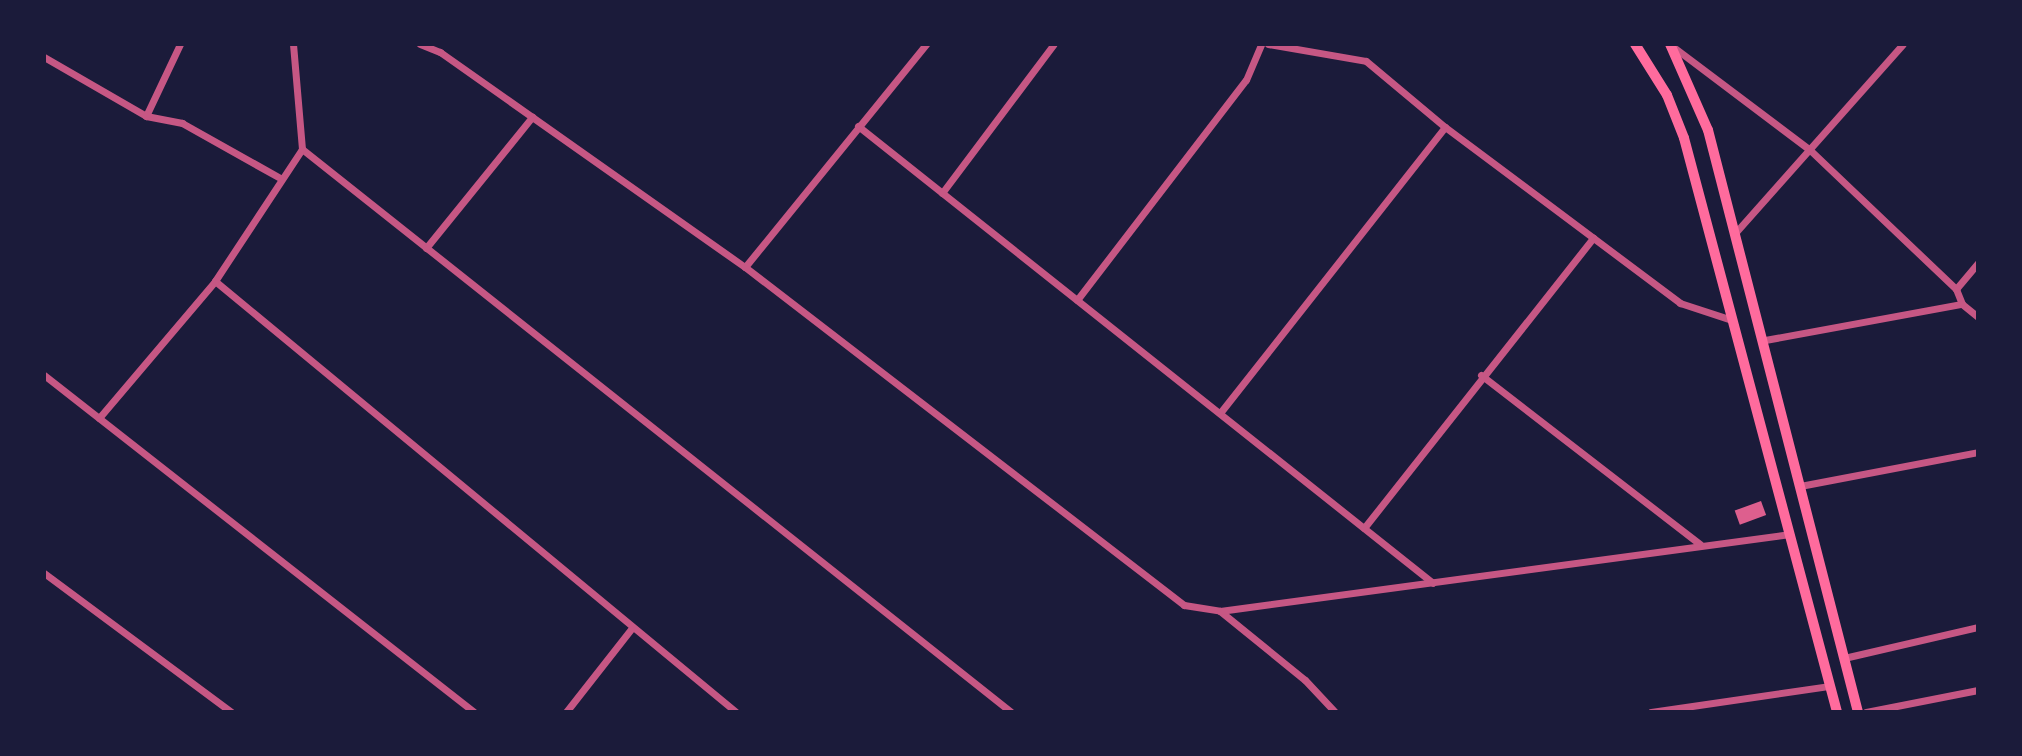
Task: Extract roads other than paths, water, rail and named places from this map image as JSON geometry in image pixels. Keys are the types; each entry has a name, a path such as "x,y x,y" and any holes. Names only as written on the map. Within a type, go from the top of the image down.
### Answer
{"main road":[{"path":"1635,44 1667,95 1684,138 1837,712"},
{"path":"1670,44 1708,130 1765,340 1858,712"}],"street":[{"path":"146,116 180,44"},
{"path":"99,418 215,281 280,178 302,149 293,44"},
{"path":"420,44 440,52 745,267 1184,605 1220,611 1790,534"},
{"path":"745,267 926,44"},
{"path":"942,193 1054,44"},
{"path":"1077,300 1246,80 1261,44"},
{"path":"1268,44 1366,61 1445,127 1680,303 1732,320"},
{"path":"1670,44 1810,150 1956,289 1962,304 1978,317"},
{"path":"1736,232 1903,44"},
{"path":"44,57 146,116 182,123 280,178"},
{"path":"426,248 532,117"},
{"path":"858,126 1433,583"},
{"path":"1220,413 1445,127"},
{"path":"302,149 1011,712"},
{"path":"1364,528 1481,375 1593,238"},
{"path":"1956,289 1978,263"},
{"path":"215,281 631,629 736,712"},
{"path":"1765,340 1962,304"},
{"path":"44,375 474,712"},
{"path":"1481,375 1700,544"},
{"path":"1800,486 1978,452"},
{"path":"44,573 231,712"},
{"path":"1220,611 1305,680 1335,712"},
{"path":"1844,658 1978,627"},
{"path":"566,712 631,629"},
{"path":"1651,712 1830,686"},
{"path":"1866,712 1978,690"}]}
